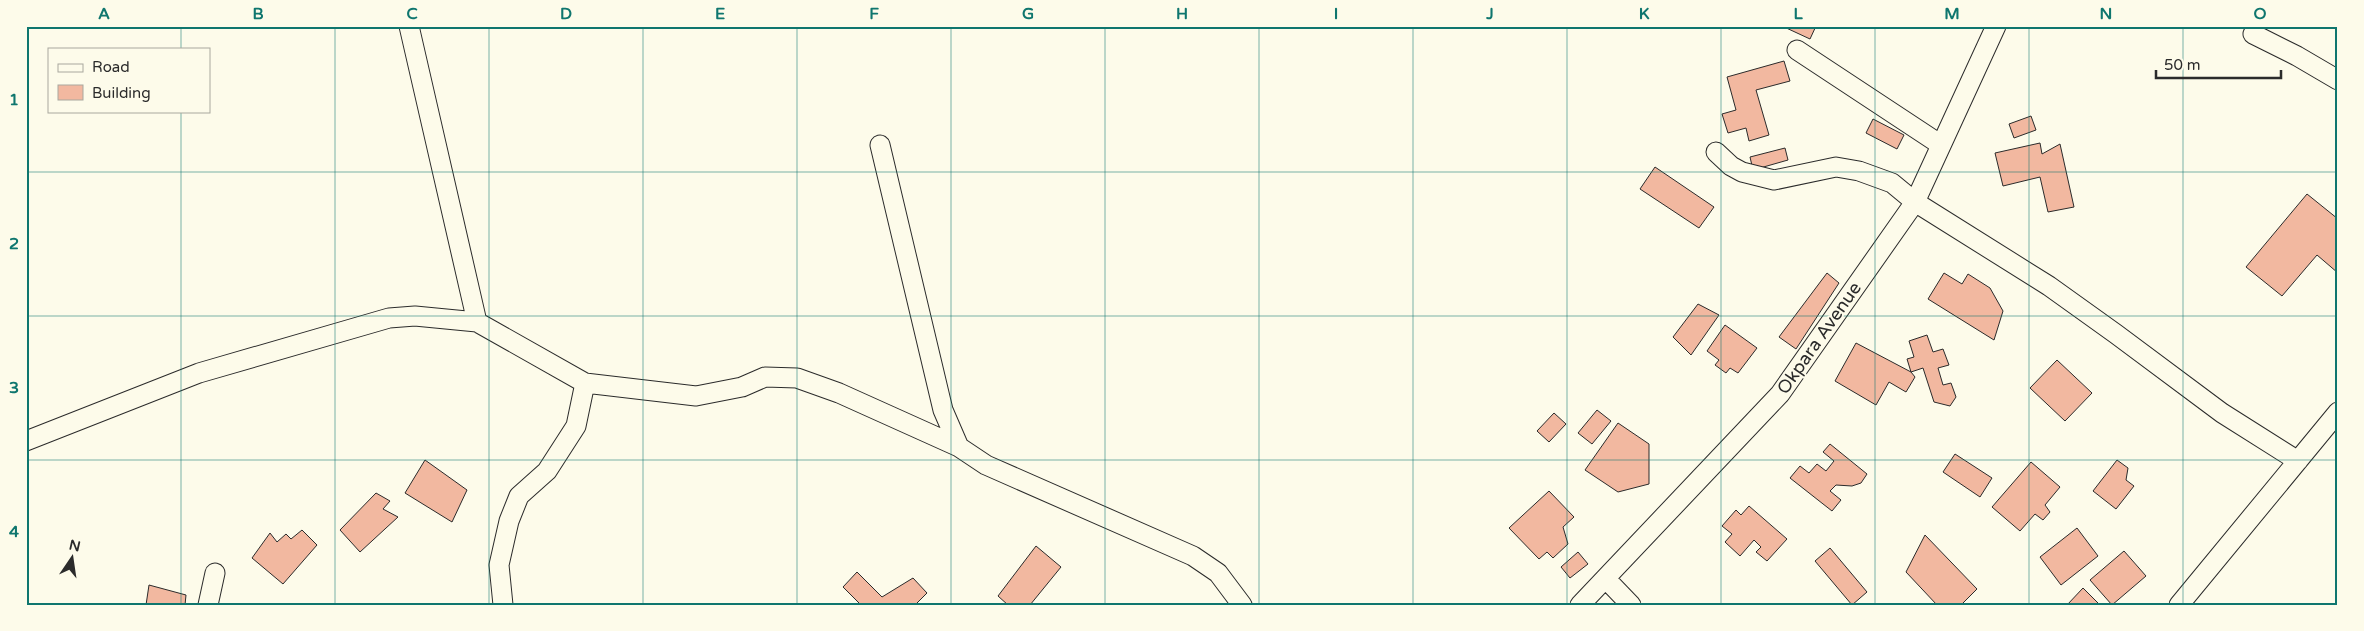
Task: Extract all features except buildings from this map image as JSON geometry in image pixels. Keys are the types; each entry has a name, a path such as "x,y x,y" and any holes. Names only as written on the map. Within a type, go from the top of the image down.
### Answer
{"street":[{"path":"409,26 477,322"},
{"name":"Okpara Avenue","path":"1580,605 1780,394 1914,202 1996,26"},
{"path":"2253,34 2297,56 2338,80"},
{"path":"1797,50 1941,145"},
{"path":"880,145 943,410 959,447"},
{"path":"1716,152 1742,172 1774,180 1836,167 1847,168 1892,183 1914,202 2048,286 2222,413 2298,461"},
{"path":"26,441 199,373 390,318 415,316 477,322 585,383 696,396 742,387 765,377 797,378 839,393 959,447 986,465 1193,556 1218,574 1242,605"},
{"path":"503,605 499,565 508,521 519,496 546,471 576,426 585,383"},
{"path":"2179,605 2338,412"},
{"path":"208,605 215,573"},
{"path":"1606,579 1632,605"}]}
